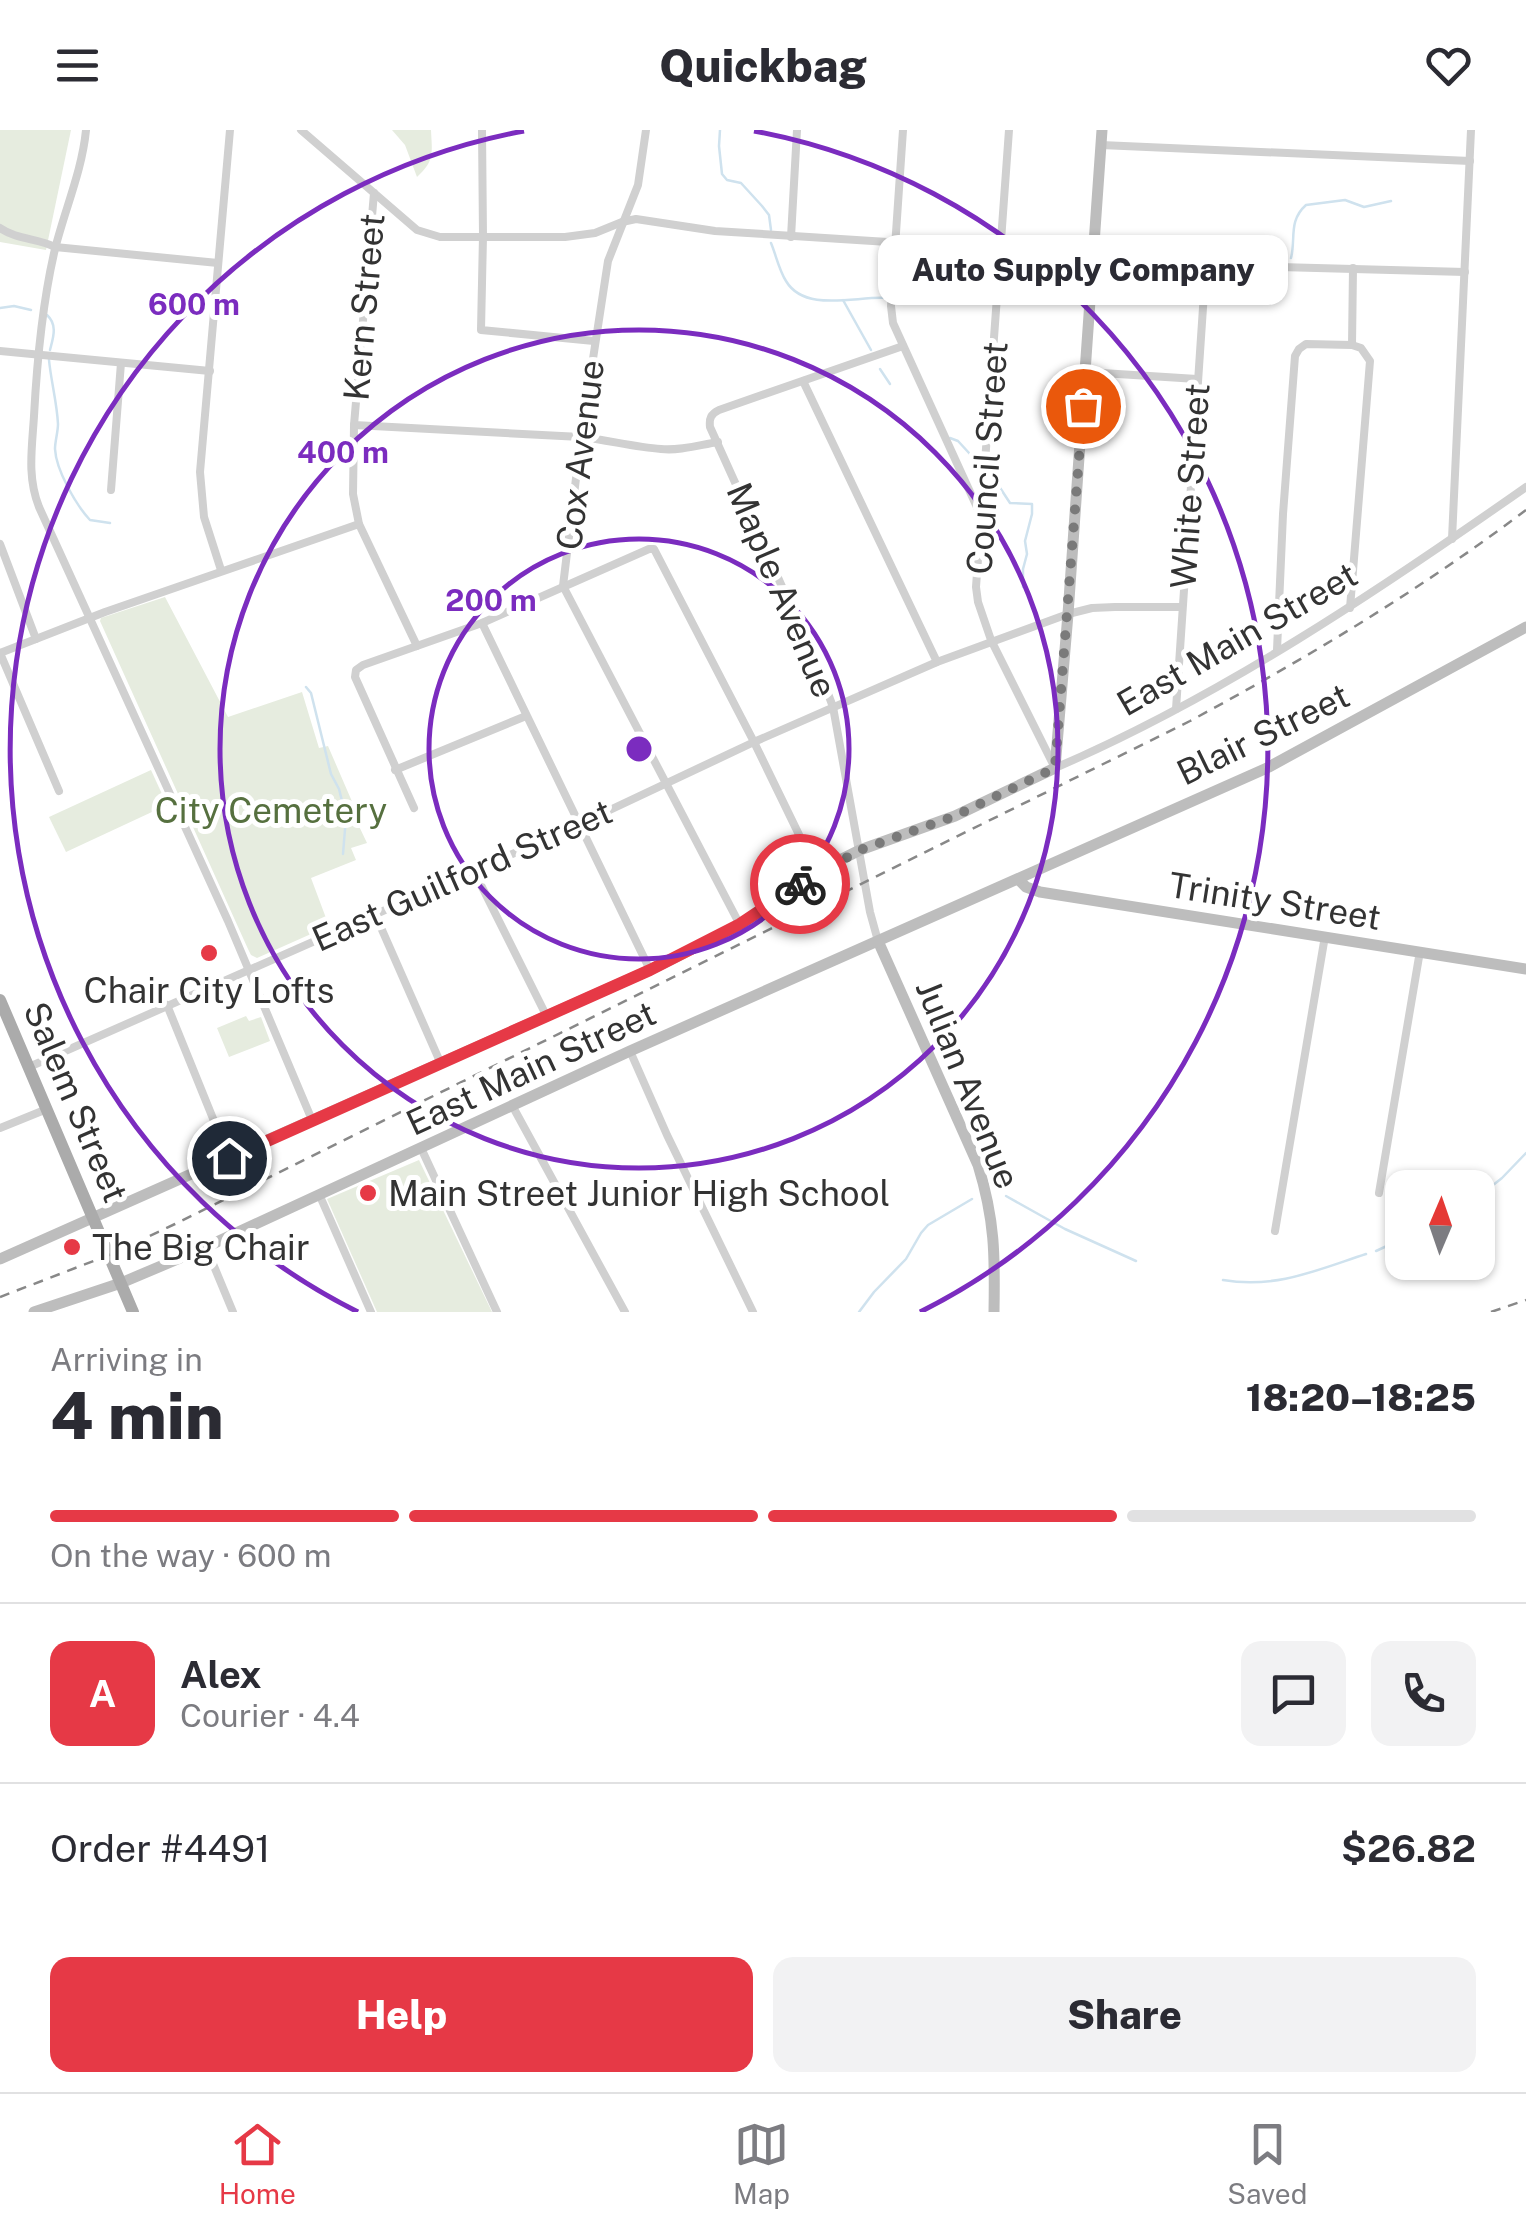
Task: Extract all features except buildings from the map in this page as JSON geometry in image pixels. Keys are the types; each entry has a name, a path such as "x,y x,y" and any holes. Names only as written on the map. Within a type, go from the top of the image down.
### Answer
{"main road":[{"name":"Salem Street","path":"0,1000 4,1021 28,1067 133,1312"}],"street":[{"path":"86,130 44,300 37,353 31,481 39,507 248,970 312,1122"},
{"path":"221,570 204,517 200,472 230,130"},
{"path":"302,130 417,230 440,237 580,236 636,220 715,232 1078,254 1102,262 1466,272"},
{"path":"482,130 481,330 594,342"},
{"name":"Cox Avenue","path":"646,130 638,185 608,261 563,586 740,924"},
{"path":"791,236 797,130"},
{"path":"903,130 892,323 983,521"},
{"name":"Council Street","path":"1009,130 976,587 991,640 1055,768"},
{"path":"1055,768 1102,130"},
{"path":"1452,539 1471,130"},
{"path":"1100,145 1470,161"},
{"name":"Kern Street","path":"374,193 352,480 359,524 418,646"},
{"path":"0,228 56,247 218,263"},
{"name":"White Street","path":"1176,708 1206,263"},
{"path":"1352,345 1353,268"},
{"path":"1277,650 1296,356 1306,344 1352,345 1361,348 1370,362 1350,608"},
{"path":"903,346 803,381 937,662"},
{"path":"0,351 210,371"},
{"path":"110,490 121,364"},
{"path":"1086,372 1197,379"},
{"name":"Maple Avenue","path":"803,381 713,413 710,419 833,707 878,940"},
{"path":"354,425 581,437 660,449 718,442"},
{"name":"East Main Street","path":"0,1258 650,970 740,924 860,850 955,816 1129,735 1350,608 1526,487"},
{"path":"60,791 0,653 90,617 359,524"},
{"path":"0,544 36,639"},
{"path":"414,808 355,676 356,670 482,624 654,549 805,847"},
{"name":"East Guilford Street","path":"28,1067 991,640 1092,608 1182,607"},
{"path":"482,624 650,970"},
{"name":"Blair Street","path":"1019,880 1294,754 1526,626"},
{"path":"395,770 526,716"},
{"path":"474,871 547,1017"},
{"name":"East Main Street","path":"34,1312 121,1283 206,1246 878,940 1019,880"},
{"name":"Trinity Street","path":"1019,880 1040,892 1526,969"},
{"path":"375,914 441,1064"},
{"path":"1276,1230 1325,936"},
{"name":"Julian Avenue","path":"878,940 978,1165 990,1204 995,1244 994,1312"},
{"path":"1379,1193 1420,951"},
{"path":"167,1005 229,1158"},
{"path":"630,1052 753,1312"},
{"path":"513,1107 624,1309 611,1312"},
{"path":"0,1128 46,1109"},
{"path":"421,1148 497,1312"},
{"path":"320,1194 372,1312"},
{"path":"206,1246 233,1312"}],"green space":[{"path":"0,130 71,130 46,250 0,242"},
{"path":"392,130 431,130 430,161 417,177 405,145"},
{"name":"City Cemetery","path":"165,597 228,717 302,692 319,748 328,746 367,843 351,848 356,860 311,878 329,926 257,958 248,949 100,621"},
{"path":"151,770 167,805 66,852 49,817"},
{"path":"246,1016 249,1021 261,1017 270,1041 229,1057 217,1028"},
{"path":"419,1160 492,1312 377,1312 327,1199"}],"waterway":[{"path":"720,130 722,174 727,180 741,183 762,206 769,215 771,230"},
{"path":"1291,258 1295,224 1306,205 1345,200 1364,207 1391,201"},
{"path":"771,243 786,281 805,297 832,301 886,298"},
{"path":"1209,287 1264,291 1267,277 1275,270"},
{"path":"1160,293 1180,286 1200,287"},
{"path":"900,299 965,303 992,298"},
{"path":"843,300 871,350"},
{"path":"0,308 31,310"},
{"path":"47,315 54,327 50,350"},
{"path":"49,360 59,467 90,520 110,523"},
{"path":"880,369 890,384"},
{"path":"950,438 958,441 981,466"},
{"path":"991,474 1010,503 1032,504 1023,587"},
{"path":"306,687 311,693 346,817 343,854"},
{"path":"1495,1184 1526,1153"},
{"path":"1006,1196 1065,1229 1136,1261"},
{"path":"859,1312 906,1259 928,1225 972,1199"},
{"path":"1376,1251 1385,1247"},
{"path":"1223,1280 1279,1280 1366,1254"}],"railway":[{"path":"0,1297 109,1255 175,1224 1190,721 1362,622 1526,510"},
{"path":"1491,1312 1526,1300"}],"way so far":[{"path":"800,884 860,850 955,816 1055,768 1083,406"}],"place":[{"name":"Auto Supply Company","path":"1083,406"},
{"name":"Chair City Lofts","path":"209,953"},
{"name":"Main Street Junior High School","path":"368,1193"},
{"name":"The Big Chair","path":"72,1247"}],"route":[{"path":"229,1158 650,970 740,924 800,884"}]}
